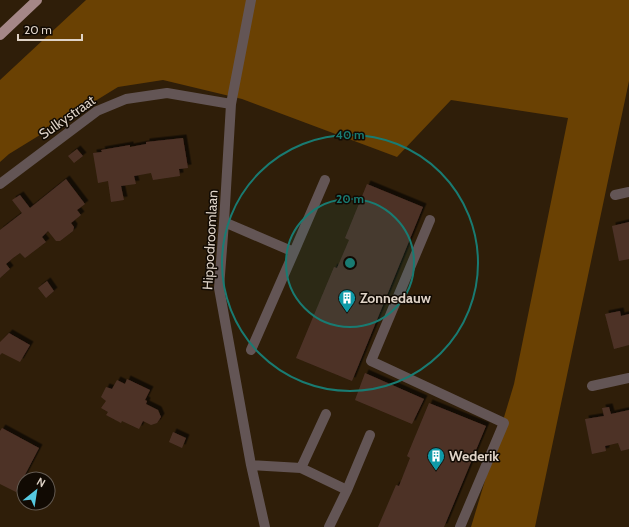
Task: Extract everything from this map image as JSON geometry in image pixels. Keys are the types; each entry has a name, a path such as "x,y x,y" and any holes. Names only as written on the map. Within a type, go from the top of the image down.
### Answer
{"main road":[{"path":"0,36 37,0"}],"street":[{"name":"Hippodroomlaan","path":"251,0 231,104 219,288 251,465 265,527"},
{"name":"Sulkystraat","path":"0,184 97,111 126,99 167,93 231,104"},
{"path":"251,350 325,180"},
{"path":"615,195 629,192"},
{"path":"430,220 371,361 504,423 460,527"},
{"path":"224,222 294,252"},
{"path":"592,386 629,378"},
{"path":"301,468 326,414"},
{"path":"329,527 347,490 370,435"},
{"path":"251,465 301,468 347,490"}],"shaded area":[{"path":"86,0 629,0 629,81 535,527 471,527 514,384 568,118 451,100 397,157 242,99 163,80 118,87 9,154 0,162 0,80"}],"building":[{"path":"183,138 188,168 179,169 180,176 153,180 151,173 134,176 136,184 121,186 124,200 111,202 108,181 98,183 93,153 102,152 101,150 130,145 130,147 146,144 146,142"},
{"path":"77,149 83,156 74,163 68,156"},
{"path":"66,179 85,204 77,210 81,215 71,223 74,227 73,231 60,241 56,241 48,231 42,237 46,242 25,258 20,253 13,258 6,264 10,269 0,278 0,230 22,213 12,200 20,195 30,208"},
{"name":"Zonnedauw","path":"367,184 423,207 352,381 296,358 334,267 337,268 349,240 345,238"},
{"path":"629,222 629,259 619,261 612,226"},
{"path":"47,281 54,291 46,298 38,288"},
{"path":"620,311 621,316 629,314 629,345 614,349 605,314"},
{"path":"9,333 30,345 20,362 2,353 0,355 0,342"},
{"path":"365,373 424,399 412,424 355,400"},
{"path":"127,379 150,390 145,400 147,401 146,404 158,410 161,417 157,423 151,425 143,421 139,429 122,421 121,423 106,415 108,412 101,408 106,401 101,397 106,387 112,389 117,380 125,384"},
{"name":"Wederik","path":"429,403 486,426 444,527 378,527 396,485 399,486 410,458 407,456"},
{"path":"609,407 611,414 629,410 629,449 621,451 618,443 605,446 606,451 592,454 585,419 604,416 602,408"},
{"path":"2,428 39,448 27,471 16,471 16,492 0,484 0,431"},
{"path":"173,432 186,438 182,448 169,442"}],"place":[{"name":"Zonnedauw","path":"347,313"},
{"name":"Wederik","path":"436,471"}]}
